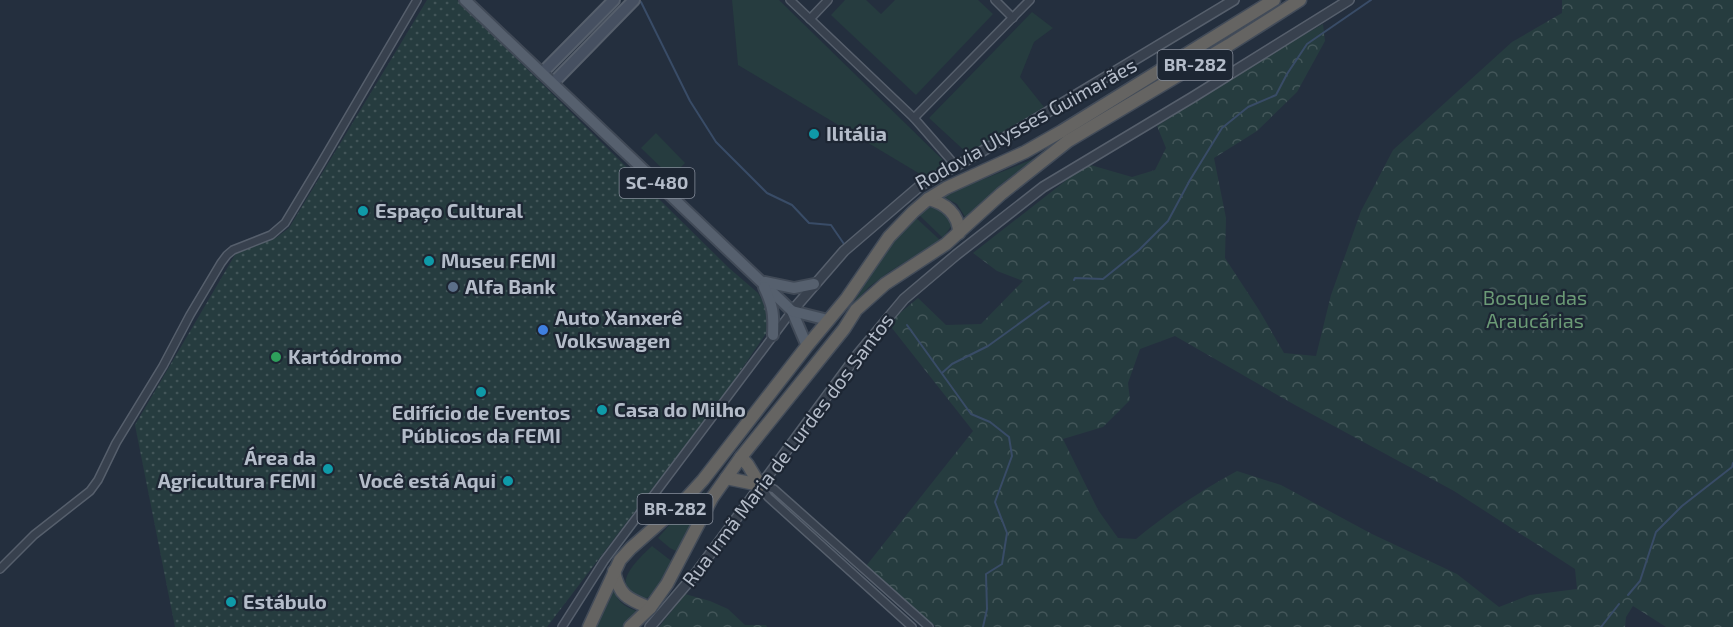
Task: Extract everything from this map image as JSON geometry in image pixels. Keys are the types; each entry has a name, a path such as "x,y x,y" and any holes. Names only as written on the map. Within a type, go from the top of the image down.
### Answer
{"highway":[{"name":"Rodovia Ulysses Guimarães","path":"589,627 620,560 681,504 703,480 847,298 889,237 913,212 946,188 1025,152 1274,0"},
{"name":"Rodovia Ulysses Guimarães","path":"630,627 650,608 667,585 712,498 726,478 844,329 856,310 885,284 946,244 1001,194 1068,141 1300,0"},
{"path":"928,199 941,203 952,212 959,225 959,232"},
{"path":"741,457 760,485"},
{"path":"726,478 760,485"},
{"path":"614,571 622,593 650,608"}],"main road":[{"name":"SC-480","path":"465,0 792,311 807,346"},
{"path":"542,73 614,0"},
{"path":"553,83 634,0"},
{"path":"762,281 794,288 814,284"},
{"path":"762,281 772,304 773,335"},
{"path":"792,311 828,320"}],"street":[{"path":"0,569 34,535 90,491 221,263 233,250 271,236 285,223 417,0"},
{"path":"790,0 914,118 956,166"},
{"path":"810,19 828,0"},
{"path":"995,0 1013,18"},
{"path":"914,118 1030,0"},
{"path":"562,627 604,561 773,335 844,251 921,185 1233,0"},
{"name":"Rua Irmã Maria de Lurdes dos Santos","path":"650,627 696,573 858,354 904,299 956,255 1044,187 1193,98 1349,0"},
{"path":"760,485 768,497 912,627"},
{"path":"760,485 774,489 929,627"}],"green space":[{"path":"427,0 457,0 729,268 758,293 768,311 767,332 728,389 547,627 175,627 135,425 236,253 277,237 289,228"},
{"path":"732,0 779,0 949,166 925,177 738,65"},
{"path":"845,0 866,0 881,14 895,0 978,0 993,14 916,95 831,15"},
{"name":"Bosque das Araucárias","path":"1562,0 1733,0 1733,627 1666,627 1633,606 1626,617 1625,627 936,627 866,566 973,431 888,323 918,298 946,325 981,324 1023,281 997,271 973,253 1087,164 1132,177 1155,170 1166,148 1157,126 1267,56 1323,24 1325,41 1297,92 1257,131 1214,158 1226,218 1225,258 1284,353 1316,356 1331,295 1361,211 1393,150 1512,42 1562,13","holes":["1175,336 1295,405 1454,491 1575,569 1577,589 1530,595 1499,607 1457,574 1372,534 1281,485 1237,471 1185,502 1136,539 1118,538 1098,510 1063,439 1103,427 1130,400 1128,383 1140,349"]},
{"path":"1032,12 1053,28 1034,42 1020,77 1044,107 968,154 929,118"},
{"path":"656,133 685,163 671,177 641,148"},
{"path":"1037,157 1000,185 967,220 957,204 944,197 967,186"},
{"path":"934,206 940,207 951,220 952,225 943,238 918,214"},
{"path":"915,217 940,240 889,272 869,287 852,305 887,249"},
{"path":"705,491 700,510 680,553 670,548 658,538"},
{"path":"652,546 674,563 651,596 644,599 627,589 626,582 632,567"},
{"path":"615,589 620,602 639,612 622,627 596,627"},
{"path":"685,594 728,609 745,625 766,625 767,627 659,627"}],"waterway":[{"path":"1074,280 1075,278 1103,279 1139,250 1168,221 1222,128 1248,107 1276,95 1307,44 1371,0"},
{"path":"641,2 690,101 716,142 767,193 792,205 809,223 831,225 844,244"},
{"path":"942,373 952,364 988,346 1049,302"},
{"path":"907,325 971,414 990,422 1009,437 1012,456 995,502 1007,533 1002,564 986,574 987,609 983,627"},
{"path":"1628,595 1640,581 1656,532 1682,506 1732,467 1733,463"},
{"path":"1601,627 1619,604"}],"place":[{"name":"Ilitália","path":"814,134"},
{"name":"Espaço Cultural","path":"363,211"},
{"name":"Museu FEMI","path":"429,261"},
{"name":"Alfa Bank","path":"453,287"},
{"name":"Auto Xanxerê Volkswagen","path":"543,330"},
{"name":"Kartódromo","path":"276,357"},
{"name":"Edifício de Eventos Públicos da FEMI","path":"481,392"},
{"name":"Casa do Milho","path":"602,410"},
{"name":"Área da Agricultura FEMI","path":"328,469"},
{"name":"Você está Aqui","path":"508,481"},
{"name":"Estábulo","path":"231,602"}]}
